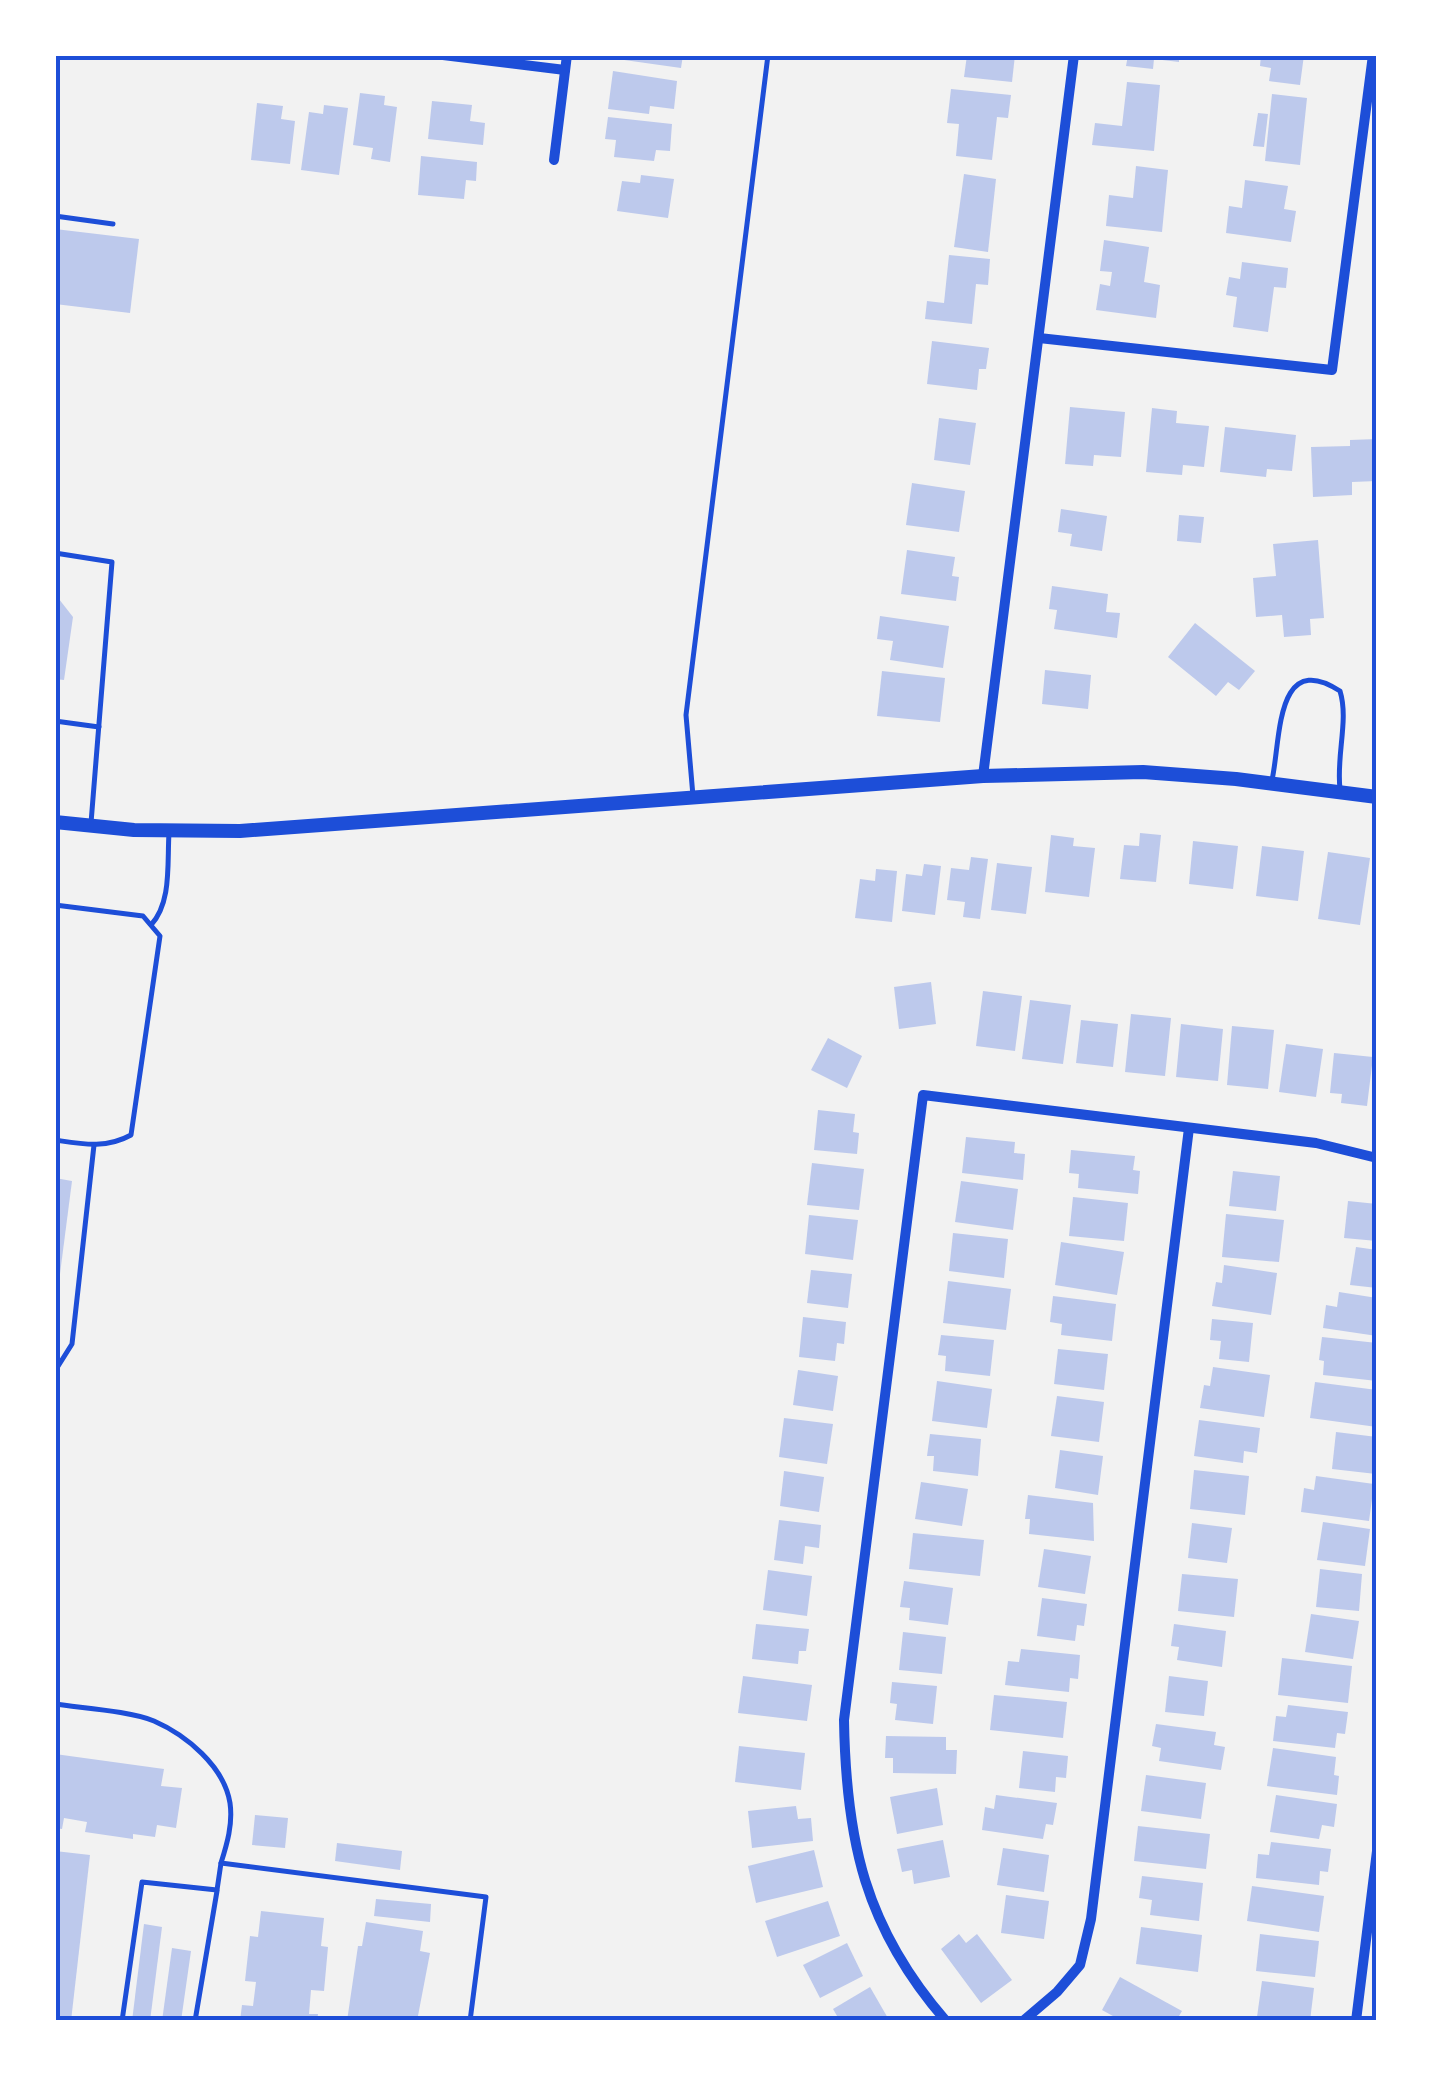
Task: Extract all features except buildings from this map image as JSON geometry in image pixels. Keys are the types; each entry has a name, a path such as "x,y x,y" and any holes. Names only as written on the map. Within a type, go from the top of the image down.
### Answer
{"street":[{"path":"443,55 565,70"},
{"path":"554,160 567,55"},
{"path":"983,776 1074,55"},
{"path":"1038,338 1332,370 1372,55"},
{"path":"55,822 169,831 240,831 983,776 1143,772 1377,797"},
{"path":"946,2021 895,1954 873,1906 853,1841 845,1787 844,1720 923,1095 1316,1143 1377,1158"},
{"path":"1022,2021 1057,1992 1080,1965 1091,1919 1189,1128"},
{"path":"1356,2021 1377,1851"}],"lane":[{"path":"693,799 686,715 768,55"},
{"path":"55,216 113,224"},
{"path":"55,553 112,562 90,826"},
{"path":"1271,784 1284,703 1292,688 1309,678 1324,680 1340,690 1344,704 1337,764 1340,792"},
{"path":"55,721 99,727"},
{"path":"151,925 165,898 169,831"},
{"path":"55,904 143,916 160,936 131,1135 116,1143 94,1145 55,1140"},
{"path":"55,1370 72,1344 94,1145"},
{"path":"55,1704 152,1720 191,1744 215,1768 230,1801 230,1835 220,1863 194,2021"},
{"path":"220,1863 486,1897 470,2021"},
{"path":"122,2021 142,1882 217,1890"}]}
